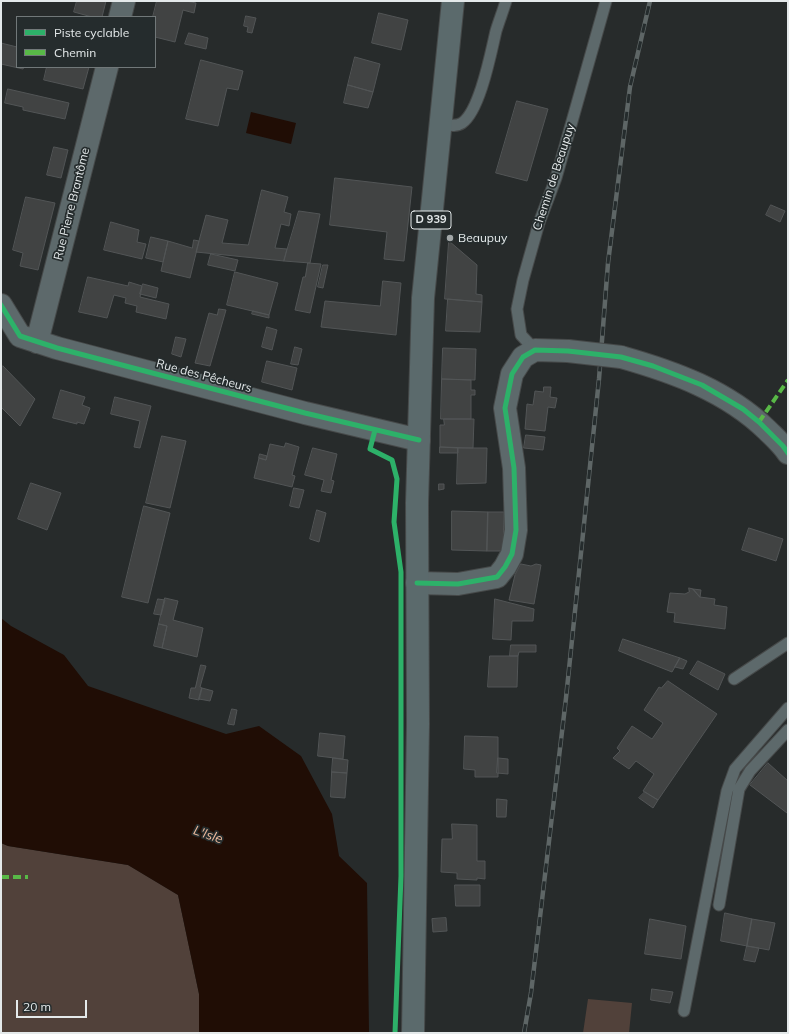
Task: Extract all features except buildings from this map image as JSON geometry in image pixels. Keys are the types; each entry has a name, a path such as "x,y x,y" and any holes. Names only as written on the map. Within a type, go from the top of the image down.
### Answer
{"main road":[{"name":"D 939","path":"413,1033 418,724 417,583 423,298 453,1"}],"street":[{"path":"120,16 124,1"},
{"name":"Rue Pierre Brantôme","path":"37,342 107,68"},
{"name":"Rue des Pêcheurs","path":"1,305 20,336 37,342 305,413 419,440"},
{"path":"417,583 458,584 497,577 506,567 512,554 516,530 514,468 505,408 512,374 523,357 535,350 568,351 621,357 653,366 702,385 743,409 764,427 788,453"}],"lane":[{"path":"441,124 457,126 472,113 487,69 506,1"},
{"name":"Chemin de Beaupuy","path":"535,350 521,335 518,309 523,280 539,223 556,178 606,1"},
{"path":"734,679 788,643"},
{"path":"684,1010 727,791 735,768 788,708"},
{"path":"719,905 739,789 750,771 788,730"}],"shaded area":[{"path":"1,843 8,846 128,865 178,895 199,994 199,1033 1,1033"},
{"path":"588,999 632,1003 629,1033 583,1033"}],"water":[{"path":"251,112 296,123 291,144 246,133"},
{"name":"L'Isle","path":"1,618 11,626 64,655 88,686 226,734 259,726 301,756 332,814 339,856 367,883 369,1033 199,1033 199,994 178,895 128,865 8,846 1,843"}],"railway":[{"path":"524,1033 531,993 566,698 599,379 608,263 630,87 650,1"}],"marked path":[{"path":"759,422 788,380"},
{"path":"1,877 28,877"}],"cycle path":[{"path":"1,305 20,336 57,348 305,413 419,440"},
{"path":"417,583 458,584 497,577 505,567 512,554 516,530 514,468 505,408 512,374 523,357 535,350 568,351 621,357 653,366 702,385 743,409 759,422 788,453"},
{"path":"375,430 370,449 392,460 397,479 394,522 401,572 401,876 395,1033"}],"place":[{"name":"Beaupuy","path":"450,238"}]}
